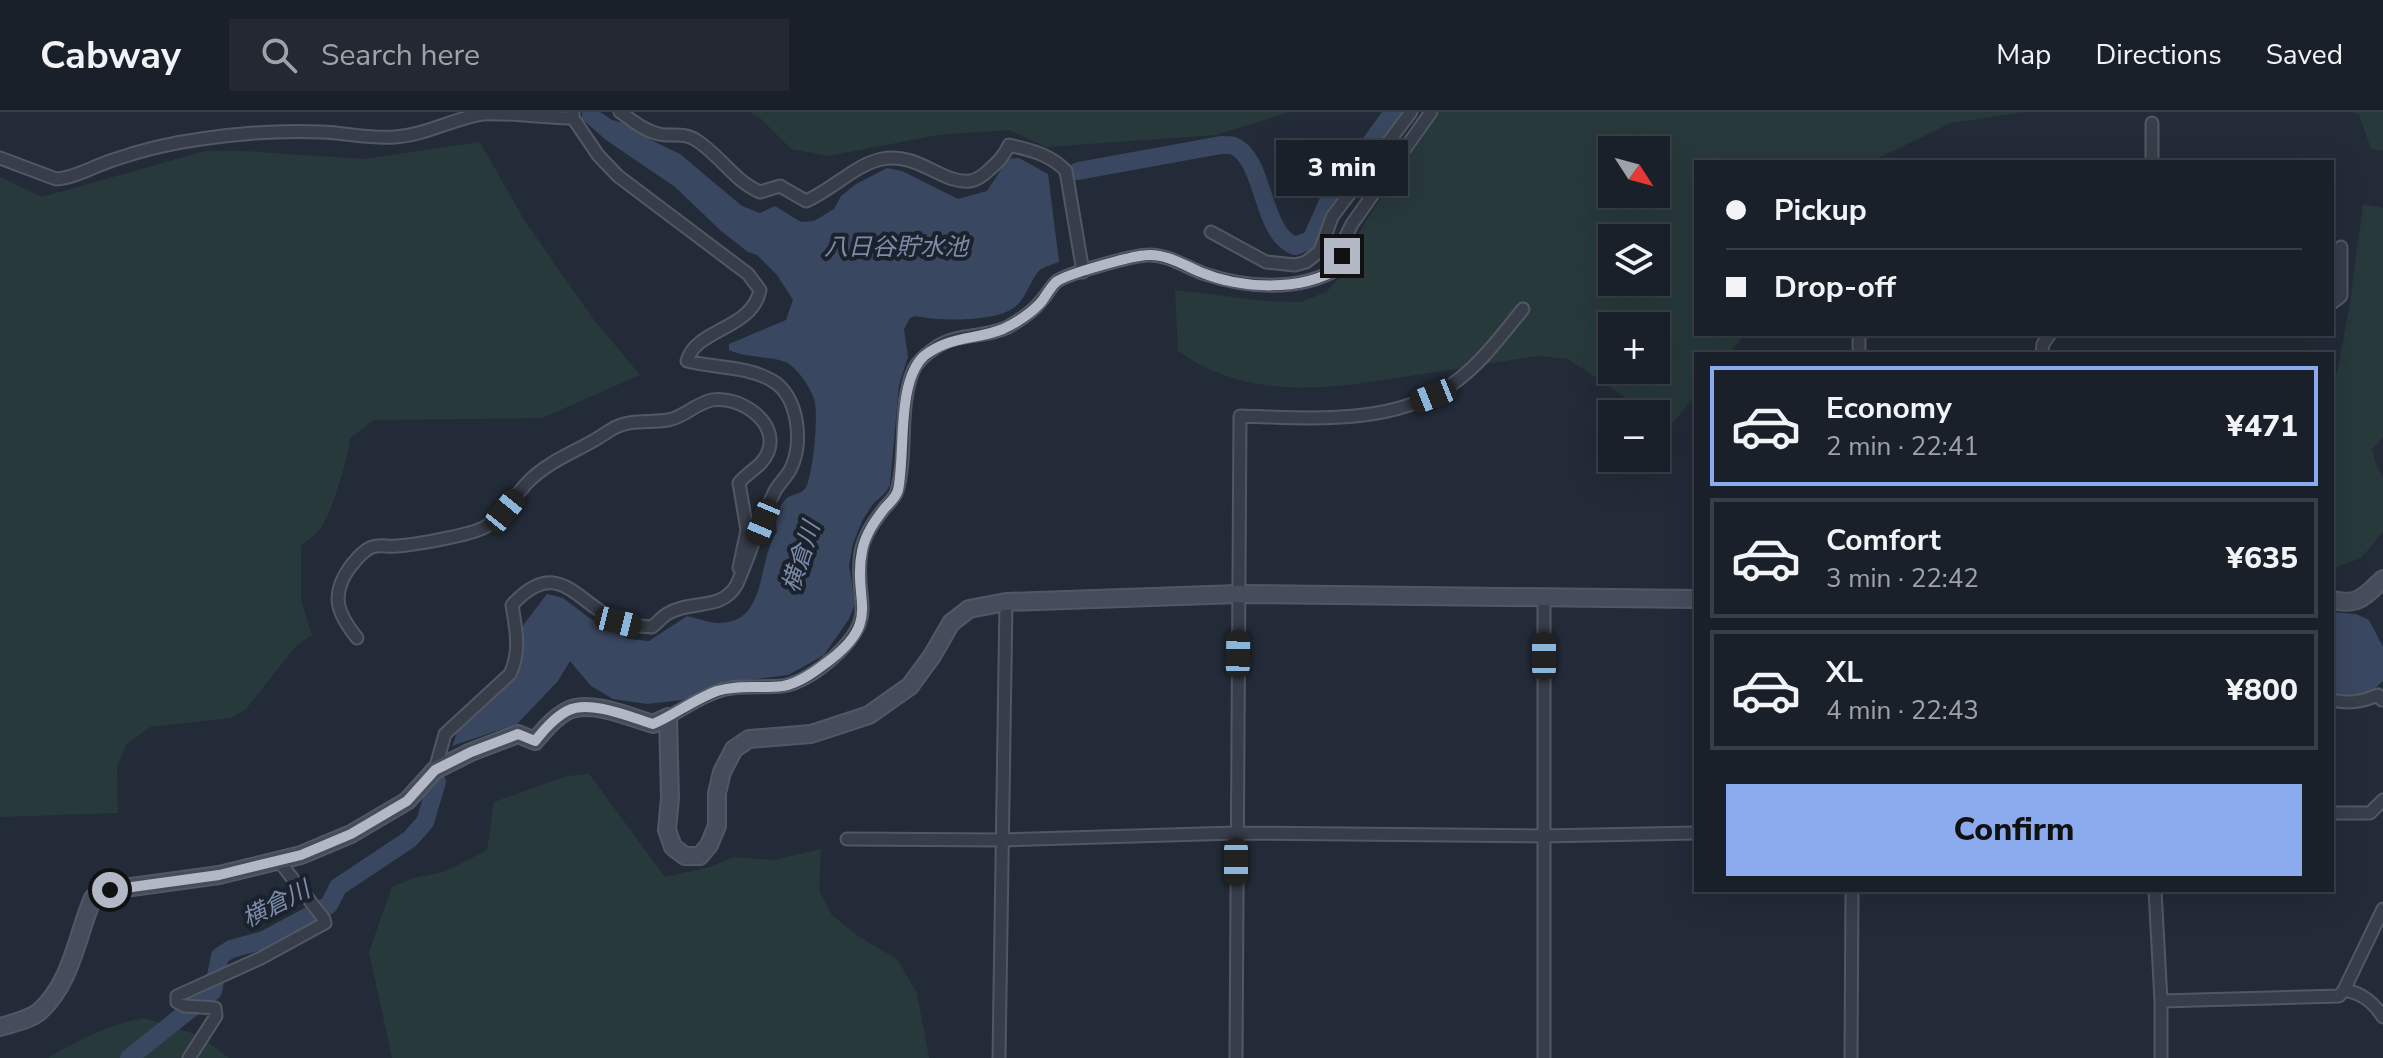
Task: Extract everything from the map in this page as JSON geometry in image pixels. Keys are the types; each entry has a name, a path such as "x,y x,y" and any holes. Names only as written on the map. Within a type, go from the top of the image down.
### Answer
{"street":[{"path":"620,112 647,130 694,138 747,186 760,192 780,186 806,201 877,160 905,159 949,178 971,181 984,175 1004,157 1009,145 1038,152 1059,163 1066,171 1083,272"},
{"path":"1211,232 1266,262 1295,265 1306,262 1320,251 1332,217 1411,112"},
{"path":"0,1027 40,1012 65,976 93,898 110,890 219,875 301,855 351,834 391,811 407,801 435,770 471,752 518,734 535,741 568,710 584,706 653,724 716,692 737,687 796,683 833,658 857,632 863,617 862,551 873,524 897,494 906,399 913,369 923,357 954,339 1005,328 1042,301 1059,279 1148,255 1168,258 1242,285 1300,283 1318,279 1339,268 1352,224 1431,112"},
{"path":"0,158 56,179 65,179 123,157 172,143 206,138 280,131 414,136 483,114 544,118 573,115 598,155 618,176 748,274 760,290 757,302 748,313 691,351 687,361 744,371 772,380 785,392 798,424 799,443 792,467 774,494 733,592 724,600 668,613 652,627 618,622 575,590 551,582 527,588 512,605 517,634 516,662 510,674 445,734 435,770"},
{"path":"2152,123 2152,160"},
{"path":"2334,301 2341,296 2341,247"},
{"path":"1236,1058 1240,416 1312,418 1372,415 1404,408 1433,396 1464,374 1497,342 1523,309"},
{"path":"357,638 341,613 338,590 342,579 361,554 377,545 403,545 486,527 505,511 528,482 552,462 614,427 633,421 671,420 711,400 729,400 747,407 763,421 770,434 769,450 762,463 739,483 747,530 737,584"},
{"path":"2334,600 2361,600 2383,579"},
{"path":"668,717 670,798 667,830 673,847 685,856 700,856 709,845 717,826 717,793 722,772 734,749 749,739 811,734 869,715 910,686 951,623 969,609 1006,602 1238,594 1694,599"},
{"path":"1544,596 1544,1058"},
{"path":"999,1058 1006,602"},
{"path":"2334,700 2362,702 2378,695 2382,699 2383,715"},
{"path":"2334,813 2370,813 2383,800"},
{"path":"847,839 1001,840 1236,833 1543,836 1694,833"},
{"path":"189,1058 217,1011 215,1008 185,1006 177,1002 177,996 261,958 325,923 279,861"},
{"path":"1851,1058 1852,892"},
{"path":"2155,892 2161,1058"},
{"path":"2161,1001 2339,996 2383,909"},
{"path":"2344,990 2372,1002 2383,1017"},
{"path":"0,1036 18,1022"}],"shaded area":[{"path":"749,112 1290,112 1216,135 1046,147 1009,130 938,135 828,156 791,149 759,117"},
{"path":"1440,112 2025,112 1951,123 1874,160 1694,160 1694,336 1743,336 1731,352 1694,352 1694,397 1670,426 1670,400 1629,400 1605,384 1670,384 1670,312 1598,312 1598,379 1568,359 1538,356 1354,384 1324,387 1264,385 1234,379 1178,351 1175,290 1265,301 1301,302 1326,292 1345,272 1356,238"},
{"path":"2351,112 2383,112 2383,151 2371,149 2359,115"},
{"path":"480,142 524,220 594,320 640,375 542,418 374,420 350,438 330,510 320,529 301,546 301,600 312,635 296,646 246,709 231,718 150,727 126,745 117,767 118,813 0,817 0,177 42,197 205,151 364,159"},
{"path":"2363,204 2383,208 2383,437 2372,449 2383,477 2383,532 2361,558 2334,568 2334,376 2337,374"},
{"path":"589,774 665,877 711,867 733,857 774,860 821,849 819,891 832,915 858,936 897,959 917,993 929,1058 392,1058 369,952 392,887 414,878 444,872 487,850 494,802 567,776"},
{"path":"144,1018 198,1035 229,1058 48,1058 94,1034"}],"water":[{"name":"八日谷貯水池","path":"582,112 600,112 612,120 638,126 649,139 680,154 742,206 760,213 775,206 801,222 814,221 834,209 841,196 856,184 887,168 902,171 958,199 987,191 1008,159 1019,158 1048,174 1059,262 1041,269 1021,301 1009,311 983,318 910,318 904,329 908,357 899,385 890,485 862,521 853,544 849,565 855,604 849,619 824,655 788,675 723,683 682,700 647,704 613,699 591,686 570,661 558,681 517,724 452,746 457,733 518,673 520,636 524,624 547,594 563,598 588,617 628,639 649,641 687,616 718,623 734,620 746,613 754,602 777,532 775,513 787,498 805,488 809,478 816,429 815,406 804,380 783,361 729,350 729,344 786,320 793,300 777,275 757,255 748,252 720,230 675,187 606,140 582,119"},
{"path":"2334,612 2356,614 2369,620 2383,647 2383,681 2371,692 2355,699 2334,693"}],"waterway":[{"name":"横倉川","path":"1078,171 1221,145 1234,146 1252,165 1275,227 1284,239 1295,246 1311,240 1328,202 1393,112"},
{"name":"横倉川","path":"129,1058 213,991 220,956 231,949 264,940 329,905 338,887 410,839 425,822 437,782"}],"route":[{"path":"110,890 219,875 301,855 351,834 407,801 435,770 471,752 518,734 535,741 568,710 584,706 653,724 716,692 737,687 796,683 833,658 857,632 863,617 862,551 873,524 897,494 906,399 913,369 923,357 954,339 1005,328 1042,301 1059,279 1148,255 1168,258 1242,285 1300,283 1318,279 1339,268 1342,256"}]}
